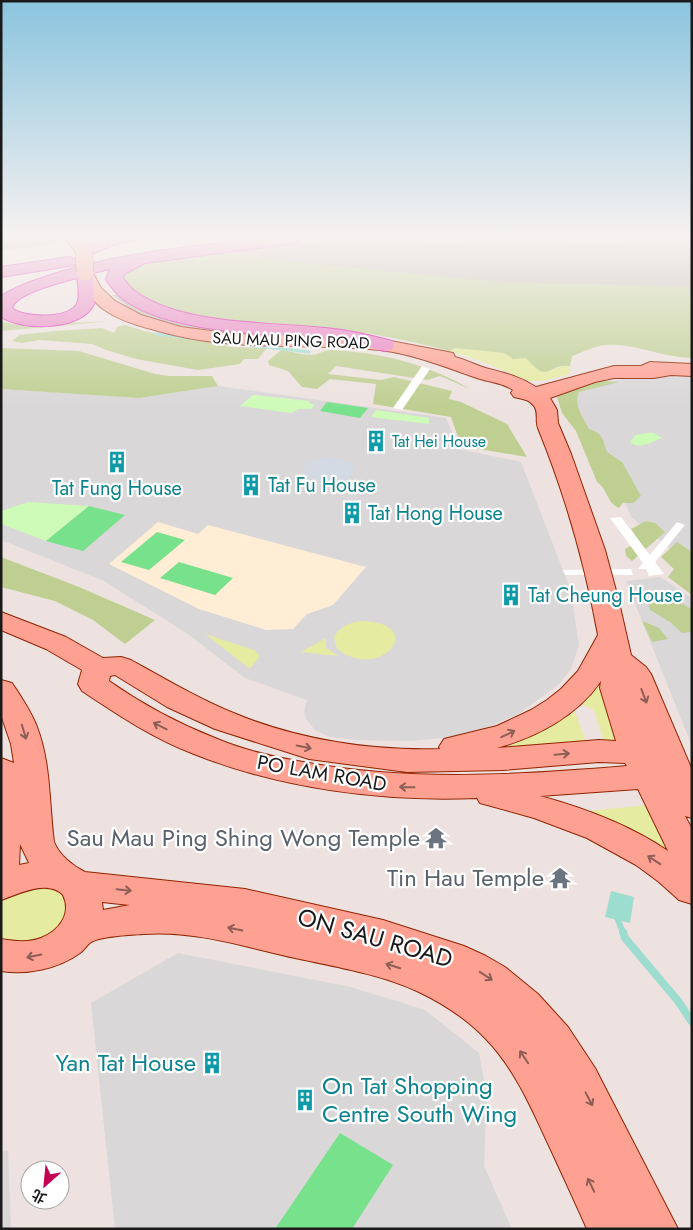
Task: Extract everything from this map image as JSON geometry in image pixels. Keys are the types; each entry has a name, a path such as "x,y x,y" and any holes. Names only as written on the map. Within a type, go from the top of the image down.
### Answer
{"highway":[{"path":"20,293 5,302 3,309 7,313 19,318 50,320 64,318 77,313 86,302 86,293"},
{"path":"128,293 142,303 190,318 235,326 340,335 385,345"}],"main road":[{"name":"SAU MAU PING ROAD","path":"97,293 109,305 135,319 179,332 234,340 354,342 385,345 429,354 483,374 502,377 530,391 541,400 546,410 546,423 560,454 592,550 605,598 614,647 615,688 657,765 692,864"},
{"path":"507,396 530,391 545,393 591,376 637,371 647,373 667,370 692,370"},
{"name":"SAU MAU PING ROAD","path":"483,374 486,381 546,423"},
{"name":"PO LAM ROAD","path":"1,620 56,643 98,667 121,666 182,702 226,722 309,748 407,761 442,761 599,751 657,765"},
{"path":"356,755 441,749 498,738 532,722 565,701 583,684 614,647"},
{"name":"PO LAM ROAD","path":"98,667 93,684 143,717 174,732 238,757 272,767 350,782 389,786 455,787 657,765"},
{"path":"1,690 11,702 20,719 27,741 37,842 42,854 82,894 85,906 83,918 77,931 64,944 50,952 35,957 18,958 1,955"},
{"name":"SAU MAU PING ROAD","path":"657,765 692,806"},
{"path":"1,768 3,844 1,872"},
{"path":"455,787 527,803 591,826 652,859 682,880 692,890"},
{"name":"ON SAU ROAD","path":"1,886 12,880 29,875 47,874 69,881 188,896 274,910 392,938 450,957 472,967 514,997 553,1040 580,1082 654,1229"},
{"name":"ON SAU ROAD","path":"77,931 109,922 166,918 191,920 376,960 418,974 452,991 484,1012 501,1027 528,1063 549,1098 612,1229"}],"shaded area":[{"path":"566,293 692,293 692,305"},
{"path":"123,294 174,321 239,332 307,335 271,338 192,330 146,317 112,295"},
{"path":"692,376 692,561 676,553 632,518 609,468 574,408 575,391 605,381"},
{"path":"218,386 446,418 459,449 521,462 571,591 579,646 571,669 558,685 517,715 468,735 412,741 356,740 330,737 315,730 306,719 304,712 307,700 245,678 188,634 104,581 1,540 1,389 139,398"},
{"path":"332,457 352,463 355,471 353,475 342,481 326,483 311,479 303,472 306,464 310,461"},
{"path":"158,522 198,534 208,525 366,567 333,605 307,614 293,629 266,630 199,609 109,564"},
{"path":"660,577 692,598 692,746 626,581"},
{"name":"On Tat Shopping Centre South Wing","path":"178,953 351,987 425,1010 479,1053 487,1096 484,1166 512,1229 115,1229 91,1003"},
{"path":"8,1150 11,1229 1,1229 1,1152"}],"green space":[{"path":"692,293 692,358 670,356 628,346 606,345 572,356 570,366 556,367 544,372 540,371 526,358 513,359 504,353 455,348 449,351 399,339 361,333 227,321 194,315 164,306 140,294"},
{"path":"112,321 1,331 1,322 24,325"},
{"path":"125,325 148,332 215,342 230,347 267,348 258,359 244,359 240,364 198,370 136,359 92,344 40,340 22,343 12,341 19,335 55,331 102,328 114,333 117,327"},
{"path":"1,348 79,351 155,374 169,376 212,376 218,386 139,398 1,389"},
{"path":"455,348 504,353 513,359 526,358 543,373 566,365 570,366 570,372 567,375 541,381 529,381 481,361 449,351"},
{"path":"281,350 311,355 330,350 367,353 420,366 454,380 470,389 440,376 427,380 336,366 328,374 381,380 394,377 452,391 449,399 461,402 507,424 527,457 461,446 451,417 373,404 376,384 330,379 317,389 302,387 288,371 269,365 268,361"},
{"path":"599,381 619,382 579,392 577,402 579,411 589,429 600,435 607,452 622,462 641,496 633,503 623,503 619,508 597,482 576,431 562,413 557,397 562,393"},
{"path":"253,395 309,401 309,403 315,405 311,409 299,409 291,413 240,406"},
{"path":"327,402 368,408 360,418 320,411"},
{"path":"376,410 429,418 429,424 371,417"},
{"path":"654,433 662,438 642,445 630,442 636,435"},
{"path":"29,502 89,506 46,541 1,524 1,511"},
{"path":"89,506 125,515 83,551 46,541"},
{"path":"646,521 655,523 665,532 632,561 626,556 625,549 639,541 631,529"},
{"path":"157,532 185,540 149,570 121,562"},
{"path":"677,542 692,552 692,595 668,577 674,569 661,557"},
{"path":"1,557 79,587 155,620 125,644 93,620 55,601 1,587"},
{"path":"179,562 233,578 215,595 160,578"},
{"path":"669,597 692,609 692,632 682,633 670,622 650,610 647,598"},
{"path":"361,621 382,624 393,631 395,640 391,648 382,656 369,659 353,658 337,649 334,637 336,633 345,626"},
{"path":"642,621 659,628 668,639 652,642"},
{"path":"205,634 254,650 260,656 250,669"},
{"path":"326,638 326,648 338,656 301,652"},
{"path":"602,679 620,740 605,745 594,710 577,702"},
{"path":"575,712 587,745 498,751"},
{"path":"648,805 675,864 579,812"},
{"path":"34,883 66,893 70,913 46,941 1,942 1,897"},
{"path":"340,1133 393,1165 352,1229 275,1229"}],"water":[{"path":"611,891 634,897 630,923 605,917"}],"pier":[{"path":"422,366 430,369 402,410 393,408"},
{"path":"621,517 650,555 677,522 685,525 655,562 664,574 649,576 646,569 638,569 643,563 610,518"},
{"path":"631,569 633,575 565,575 563,570"}],"waterway":[{"path":"156,334 190,338"},
{"path":"240,344 309,352"},
{"path":"618,920 623,933"},
{"path":"623,932 625,938 678,1001 692,1022"}],"place":[{"name":"Tat Hei House","path":"376,441"},
{"name":"Tat Fung House","path":"117,462"},
{"name":"Tat Fu House","path":"251,485"},
{"name":"Tat Hong House","path":"352,513"},
{"name":"Tat Cheung House","path":"511,595"},
{"name":"Sau Mau Ping Shing Wong Temple","path":"436,838"},
{"name":"Tin Hau Temple","path":"560,878"},
{"name":"Yan Tat House","path":"212,1063"},
{"name":"On Tat Shopping Centre South Wing","path":"305,1100"}]}
